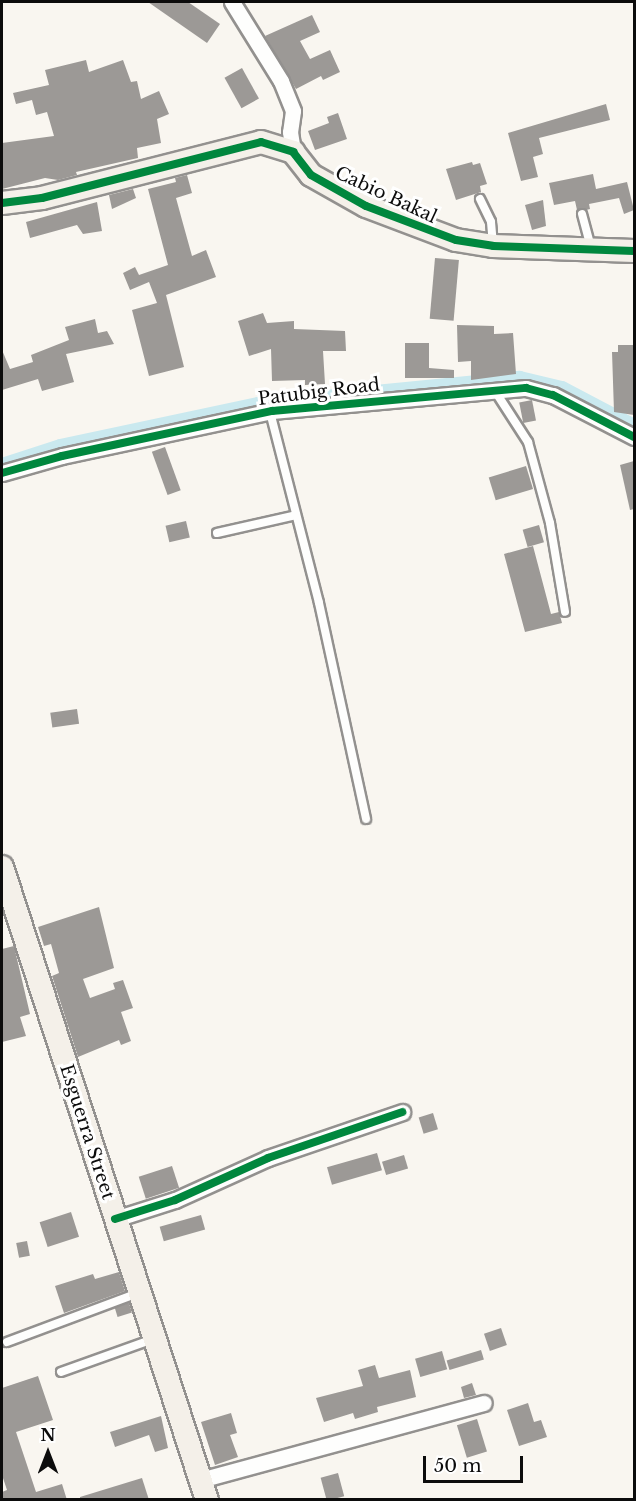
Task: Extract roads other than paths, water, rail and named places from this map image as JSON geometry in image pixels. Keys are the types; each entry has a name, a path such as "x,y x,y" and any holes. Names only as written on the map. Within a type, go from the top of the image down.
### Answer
{"street":[{"path":"2,203 42,198 261,142 293,152 290,132 293,111 281,81 232,2"},
{"name":"Cabio Bakal","path":"293,152 311,175 366,206 424,231 493,246 592,252 634,251"},
{"name":"Patubig Road","path":"2,473 62,456 270,412 495,391 537,389 634,436"},
{"name":"Esguerra Street","path":"2,867 203,1490"},
{"path":"115,1219 175,1200 268,1158 402,1112"},
{"path":"203,1490 484,1403"}],"lane":[{"path":"480,199 491,222 493,246"},
{"path":"582,214 592,252"},
{"path":"495,391 528,442 550,523 565,612"},
{"path":"270,412 366,819"},
{"path":"217,533 296,515"},
{"path":"7,1342 139,1293"},
{"path":"61,1372 154,1339"}],"waterway":[{"path":"2,465 60,446 263,403 520,378 562,388 634,426"}]}
